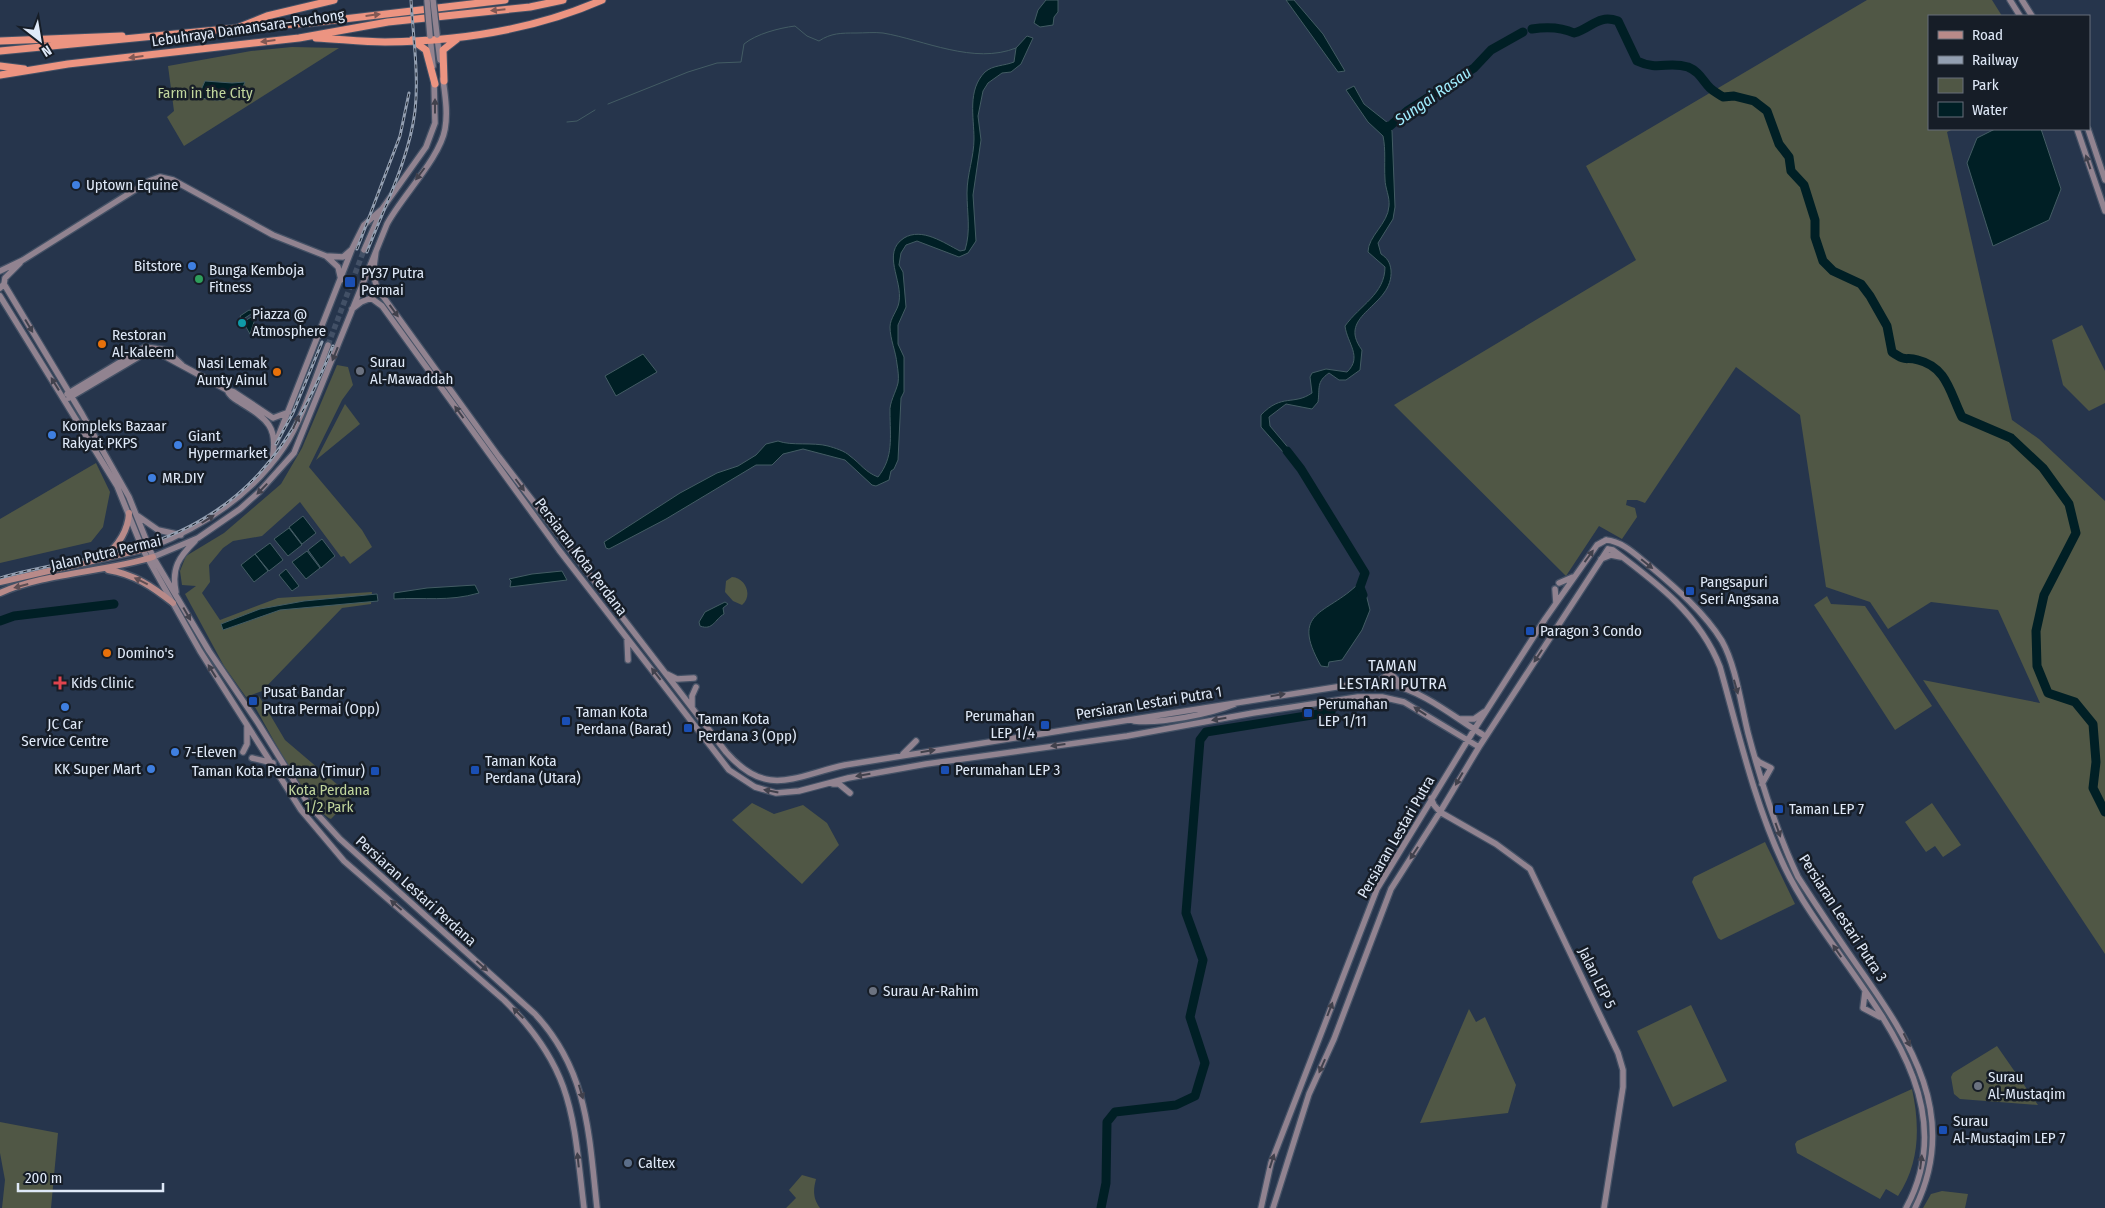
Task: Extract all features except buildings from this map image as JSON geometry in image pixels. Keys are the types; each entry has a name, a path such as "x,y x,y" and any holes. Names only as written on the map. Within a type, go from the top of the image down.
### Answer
{"highway":[{"path":"0,51 237,28 267,16 334,0"},
{"name":"Lebuhraya Damansara–Puchong","path":"237,28 310,23 505,0"},
{"name":"Lebuhraya Damansara–Puchong","path":"27,70 299,38 388,22 530,7 564,0"},
{"path":"299,38 378,42 464,36 516,29 556,18 602,0"},
{"path":"0,41 82,36 159,36"},
{"path":"444,81 443,50 452,41 464,36"},
{"path":"412,40 426,50 435,84"},
{"path":"0,66 27,70"},
{"path":"0,75 27,70"}],"main road":[{"path":"100,560 111,551 126,531 129,513"},
{"name":"Jalan Putra Permai","path":"1,581 146,549"},
{"name":"Jalan Putra Permai","path":"0,593 41,581 150,558"},
{"path":"103,569 120,572 147,584 175,600"}],"street":[{"name":"Jalan Putra Permai","path":"150,558 198,538 240,510 294,453 397,204 435,153 442,137 447,113 444,81 427,0"},
{"name":"Jalan Putra Permai","path":"364,250 382,209 426,147 435,123 433,0"},
{"path":"2010,0 2019,15"},
{"path":"2022,0 2031,15"},
{"path":"2077,130 2105,211"},
{"path":"2088,130 2105,180"},
{"path":"146,549 136,515 75,403 3,283 0,271 23,260 160,177 173,180 272,235 326,256 343,257 352,249"},
{"path":"2100,195 2105,203"},
{"path":"272,464 276,443 352,249 364,226 382,209"},
{"name":"Persiaran Kota Perdana","path":"376,251 373,274 377,288 499,457 739,768 765,780 788,781 807,775"},
{"path":"326,256 338,268 341,280"},
{"path":"3,283 23,260"},
{"path":"0,296 117,486 146,549"},
{"name":"Persiaran Kota Perdana","path":"352,309 361,302 371,298 382,306 514,489 729,770 756,787 776,792 799,791 819,785"},
{"name":"Jalan Putra Permai","path":"146,549 182,535 233,501 272,464 285,445 297,420 328,345"},
{"path":"64,399 147,352 157,352 234,392 273,418 289,412"},
{"path":"64,384 84,387"},
{"path":"75,403 84,387"},
{"path":"227,390 232,397 270,424 276,443"},
{"path":"136,515 158,530 182,535"},
{"path":"175,600 175,567 180,556 198,538"},
{"path":"1606,540 1608,549"},
{"name":"Persiaran Lestari Putra 3","path":"1606,540 1613,540 1626,548 1664,578 1702,616 1721,640 1732,672 1762,784 1786,853 1798,877 1901,1030 1925,1083 1930,1102 1934,1144 1923,1191 1916,1208"},
{"name":"Persiaran Lestari Putra","path":"1261,1208 1270,1163 1377,889 1431,798 1556,603 1597,545 1606,540"},
{"name":"Persiaran Lestari Perdana","path":"146,549 175,600 320,819 534,1014 556,1039 578,1083 585,1106 597,1208"},
{"name":"Persiaran Lestari Putra 3","path":"1608,549 1623,558 1675,601 1692,618 1712,646 1720,667 1759,804 1772,839 1798,892 1882,1018 1907,1060 1923,1111 1925,1131 1920,1173 1906,1208"},
{"name":"Persiaran Lestari Putra","path":"1273,1208 1310,1094 1334,1039 1391,889 1440,812 1478,746 1608,549"},
{"path":"1600,560 1611,556 1623,558"},
{"path":"1559,583 1574,576"},
{"path":"1555,589 1556,603"},
{"name":"Persiaran Lestari Perdana","path":"175,600 200,651 273,763 301,810 344,861 504,1000 524,1020 542,1043 558,1071 574,1116 584,1208"},
{"path":"627,638 628,660"},
{"path":"665,673 677,679 694,678"},
{"path":"1376,683 1390,674 1406,689 1485,736"},
{"path":"1376,683 1406,689"},
{"name":"Persiaran Lestari Putra 1","path":"807,775 845,765 1127,720 1147,722 1219,710 1249,699 1350,684 1376,683"},
{"path":"692,708 692,696 696,687"},
{"name":"Persiaran Lestari Putra 1","path":"819,785 926,764 1127,736 1253,713 1358,697 1382,697 1404,702 1478,746"},
{"path":"1458,719 1474,718 1488,708"},
{"path":"243,752 246,744 247,723"},
{"path":"1451,730 1459,741 1457,758"},
{"path":"901,756 916,741"},
{"path":"1754,756 1759,762 1771,768 1762,784"},
{"path":"252,758 273,763"},
{"path":"819,785 839,784 850,793"},
{"path":"1431,798 1440,812"},
{"name":"Jalan LEP 5","path":"1440,812 1496,844 1530,869 1618,1053 1623,1070 1623,1087 1604,1208"},
{"path":"1864,992 1863,1008 1882,1018"},
{"path":"1298,1092 1310,1094"}],"green space":[{"path":"1867,0 1992,0 2001,15 1928,15 1928,130 1951,130 1947,132 2012,420 2039,439 2105,501 2105,954 1923,680 2040,703 1998,610 1931,602 1888,629 1870,602 1826,587 1800,415 1736,367 1645,503 1637,500 1627,500 1626,505 1635,508 1637,517 1622,539 1599,526 1566,576 1394,405 1636,260 1586,166"},
{"name":"Farm in the City","path":"292,47 339,48 184,146 167,117 174,111 168,66 251,51"},
{"path":"2082,325 2105,371 2105,403 2089,411 2063,385 2052,340"},
{"path":"337,365 348,367 353,385 342,400 309,467 362,530 372,547 350,564 344,556 341,557 300,502 262,536 233,541 223,548 209,565 210,582 202,593 220,620 278,598 372,592 371,604 342,608 262,691 246,697 224,666 185,594 196,586 182,585 180,571 186,556 224,533 281,484 302,448"},
{"path":"345,404 360,424 316,460"},
{"path":"96,463 110,492 103,527 91,542 0,563 0,519"},
{"path":"732,577 741,581 746,588 747,597 742,605 733,601 725,592 726,581"},
{"path":"1827,596 1831,604 1865,606 1932,706 1895,730 1814,605"},
{"name":"Kota Perdana 1/2 Park","path":"259,696 285,740 352,797 331,819 311,800 277,746 251,700"},
{"path":"752,803 774,814 803,805 827,823 839,845 802,884 732,820"},
{"path":"1932,803 1961,845 1943,857 1935,846 1926,852 1905,822"},
{"path":"1765,842 1795,904 1721,940 1718,938 1692,882 1694,877"},
{"path":"1691,1005 1727,1081 1673,1107 1637,1031"},
{"path":"1469,1009 1476,1022 1485,1017 1516,1085 1508,1113 1420,1123"},
{"path":"1997,1046 2038,1105 1960,1099 1954,1094 1951,1077 1953,1073"},
{"path":"1912,1089 1917,1130 1916,1144 1911,1171 1898,1196 1886,1189 1880,1199 1797,1153 1795,1144 1797,1141"},
{"path":"0,1122 58,1133 51,1208 2,1208 5,1180 0,1153"},
{"path":"802,1175 816,1179 814,1194 820,1208 786,1208 796,1198 789,1190"},
{"path":"1942,1191 1968,1194 1965,1208 1923,1208 1931,1194"}],"water":[{"path":"1046,0 1058,0 1058,12 1054,17 1053,25 1040,27 1034,23 1038,10"},
{"path":"1286,0 1294,0 1323,34 1345,71 1338,72"},
{"path":"1027,36 1033,38 1021,64 1011,72 1002,73 988,83 983,91 978,116 981,140 973,195 976,241 968,253 959,257 917,241 906,245 901,253 899,265 903,272 906,307 898,325 898,344 904,357 904,392 901,398 898,460 891,471 889,480 876,486 872,485 845,460 803,449 783,454 772,465 756,465 666,519 609,549 606,548 604,542 680,493 717,473 738,466 756,455 766,444 778,441 831,447 845,453 878,477 887,462 889,454 890,409 898,381 890,327 899,302 893,259 894,251 897,244 904,238 918,234 933,237 960,251 965,250 968,236 967,186 974,146 973,104 976,87 979,79 988,70 1014,62 1016,48"},
{"path":"205,81 245,82 240,94 224,100 214,100 198,97"},
{"path":"1354,86 1364,104 1388,123 1392,131 1395,207 1393,219 1378,243 1381,254 1390,265 1390,283 1384,293 1360,319 1356,328 1356,338 1362,350 1360,370 1346,380 1339,380 1329,373 1325,376 1320,382 1318,402 1312,409 1286,404 1269,417 1270,426 1296,457 1291,461 1261,427 1261,415 1275,404 1299,399 1312,393 1310,377 1312,373 1326,369 1347,372 1352,366 1354,355 1345,326 1371,299 1381,285 1384,276 1385,267 1368,252 1371,241 1385,219 1389,206 1385,182 1384,141 1383,136 1368,122 1346,90"},
{"path":"1993,130 2041,130 2061,189 2049,220 1993,246 1967,163 1977,138"},
{"path":"249,310 257,313 250,334 243,322 253,316 251,314 242,320 240,316"},
{"path":"643,354 657,372 616,396 605,376"},
{"path":"303,516 316,533 302,544 289,527"},
{"path":"289,528 302,545 288,556 274,539"},
{"path":"322,539 335,556 321,568 308,550"},
{"path":"270,543 283,560 269,571 255,554"},
{"path":"307,551 320,568 306,579 292,562"},
{"path":"255,554 268,571 254,582 241,565"},
{"path":"286,569 299,586 292,591 279,575"},
{"path":"562,571 567,580 510,587 511,581 509,579 532,574"},
{"path":"1358,584 1364,586 1370,610 1362,630 1342,660 1329,662 1328,667 1321,666 1312,648 1309,634 1310,624 1324,609"},
{"path":"475,585 479,593 468,596 394,599 394,593 427,588"},
{"path":"377,594 378,601 280,610 223,630 221,624 260,609 304,601"},
{"path":"725,602 728,604 723,608 724,614 711,626 700,626 699,622 705,612"}],"waterway":[{"name":"Sungai Rasau","path":"1532,29 1553,28 1574,33 1600,20 1611,19 1618,21 1637,61 1657,66 1681,65 1688,67 1723,97 1734,96 1754,101 1767,111 1779,144 1789,157 1791,171 1804,185 1815,220 1815,237 1823,261 1833,271 1861,284 1887,326 1892,352 1904,358 1928,363 1935,368 1946,382 1962,417 2011,438 2043,468 2069,504 2076,533 2044,595 2036,631 2037,666 2048,693 2075,702 2093,724 2096,762 2093,788 2105,812"},
{"path":"608,104 688,72 717,63 741,62 744,44 749,40 768,32 795,26 807,36 819,41 836,34 883,33 966,53 1000,53 1016,48"},
{"name":"Sungai Rasau","path":"1380,124 1385,127 1390,126 1407,111 1474,68 1491,50 1523,32"},
{"path":"567,122 577,121 595,110"},
{"path":"1287,451 1301,469 1365,573 1360,587 1363,595"},
{"path":"0,621 14,616 114,604"},
{"path":"1101,1208 1106,1183 1107,1122 1115,1112 1176,1105 1195,1096 1205,1063 1190,1017 1203,960 1186,913 1200,740 1206,732 1331,712 1331,708"}],"tunnel":[{"path":"328,345 364,250"}],"railway":[{"path":"367,252 402,165 412,129 416,84 411,0"},
{"path":"357,249 400,136 409,93"},
{"path":"276,444 293,413 322,342"},
{"path":"0,578 134,548 172,535 206,518 234,497 259,473 281,446 300,416 333,346"}],"place":[{"name":"Uptown Equine","path":"76,185"},
{"name":"Bitstore","path":"192,266"},
{"name":"Bunga Kemboja Fitness","path":"199,279"},
{"name":"PY37 Putra Permai","path":"350,282"},
{"name":"Piazza @ Atmosphere","path":"242,323"},
{"name":"Restoran Al-Kaleem","path":"102,344"},
{"name":"Surau Al-Mawaddah","path":"360,371"},
{"name":"Nasi Lemak Aunty Ainul","path":"277,372"},
{"name":"Kompleks Bazaar Rakyat PKPS","path":"52,435"},
{"name":"Giant Hypermarket","path":"178,445"},
{"name":"MR.DIY","path":"152,478"},
{"name":"Pangsapuri Seri Angsana","path":"1690,591"},
{"name":"Paragon 3 Condo","path":"1530,631"},
{"name":"Domino's","path":"107,653"},
{"name":"Kids Clinic","path":"60,683"},
{"name":"Pusat Bandar Putra Permai (Opp)","path":"253,701"},
{"name":"JC Car Service Centre","path":"65,707"},
{"name":"Perumahan LEP 1/11","path":"1308,713"},
{"name":"Taman Kota Perdana (Barat)","path":"566,721"},
{"name":"Perumahan LEP 1/4","path":"1045,725"},
{"name":"Taman Kota Perdana 3 (Opp)","path":"688,728"},
{"name":"7-Eleven","path":"175,752"},
{"name":"KK Super Mart","path":"151,769"},
{"name":"Taman Kota Perdana (Utara)","path":"475,770"},
{"name":"Perumahan LEP 3","path":"945,770"},
{"name":"Taman Kota Perdana (Timur)","path":"375,771"},
{"name":"Taman LEP 7","path":"1779,809"},
{"name":"Surau Ar-Rahim","path":"873,991"},
{"name":"Surau Al-Mustaqim","path":"1978,1086"},
{"name":"Surau Al-Mustaqim LEP 7","path":"1943,1130"},
{"name":"Caltex","path":"628,1163"}],"district":[{"name":"TAMAN LESTARI PUTRA","path":"1393,674"}]}
